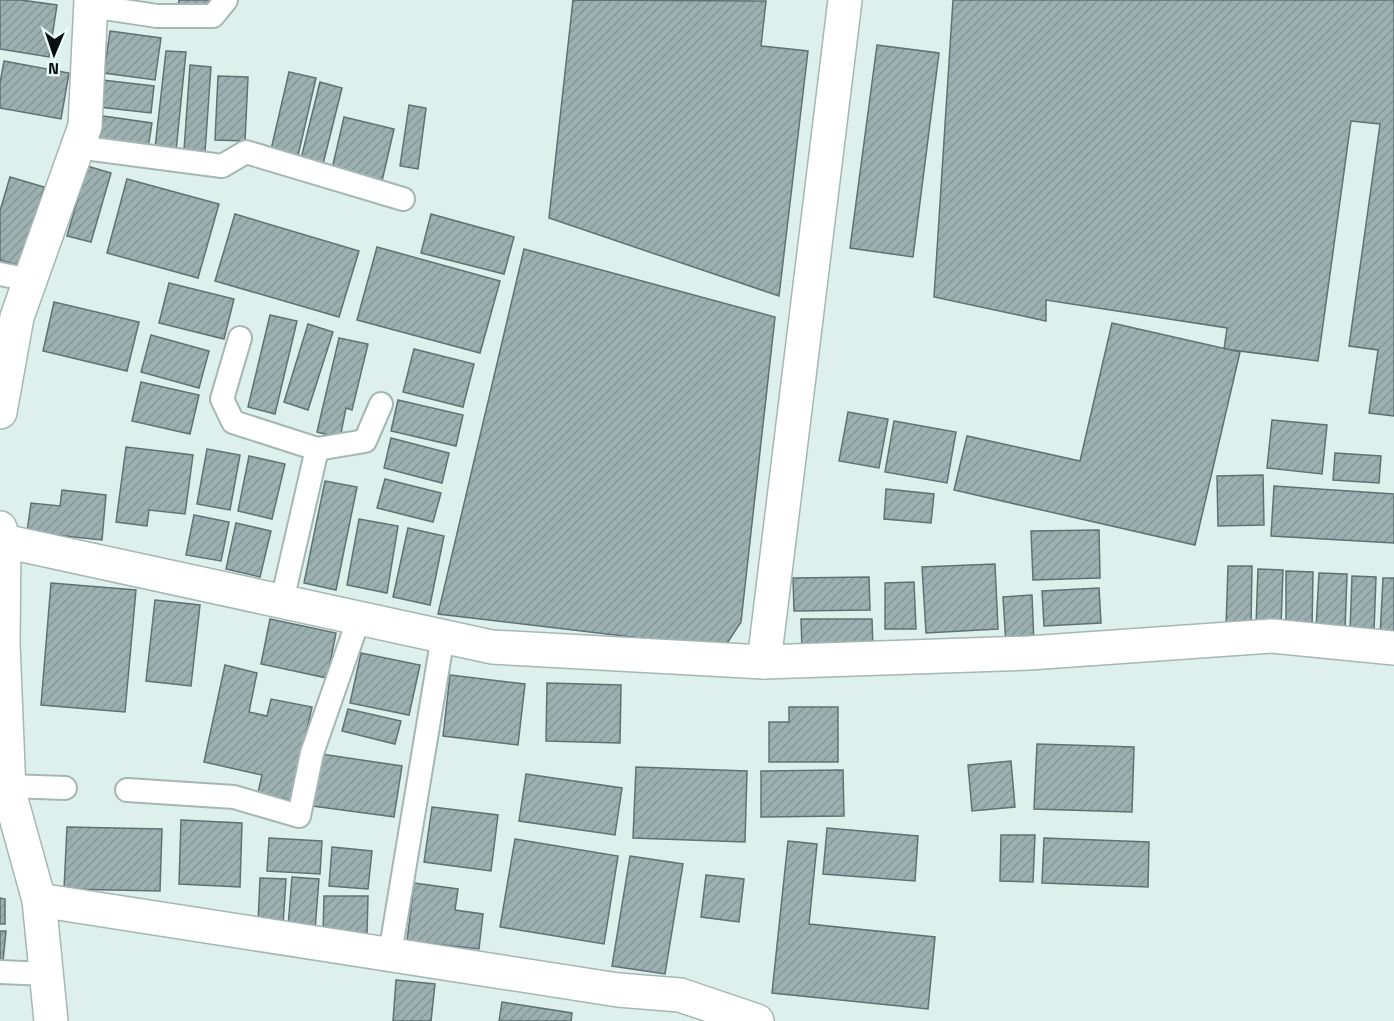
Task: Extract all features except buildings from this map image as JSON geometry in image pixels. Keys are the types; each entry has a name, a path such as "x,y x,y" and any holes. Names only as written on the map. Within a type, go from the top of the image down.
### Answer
{"street":[{"path":"764,662 845,0"},
{"path":"0,412 17,317 15,277 85,126 91,3"},
{"path":"51,1021 39,900 6,790 2,535 282,601 492,646 764,662 1029,653 1272,636 1394,648"},
{"path":"39,900 618,990 680,995 757,1021"}],"lane":[{"path":"91,3 157,16 213,16 226,0"},
{"path":"77,147 222,166 246,152 403,199"},
{"path":"240,338 222,399 233,422 317,449 365,441 381,404"},
{"path":"282,601 317,449"},
{"path":"127,790 234,797 299,816 312,753 359,618"},
{"path":"390,954 443,636"},
{"path":"6,790 65,788"},
{"path":"0,972 46,974"}]}
